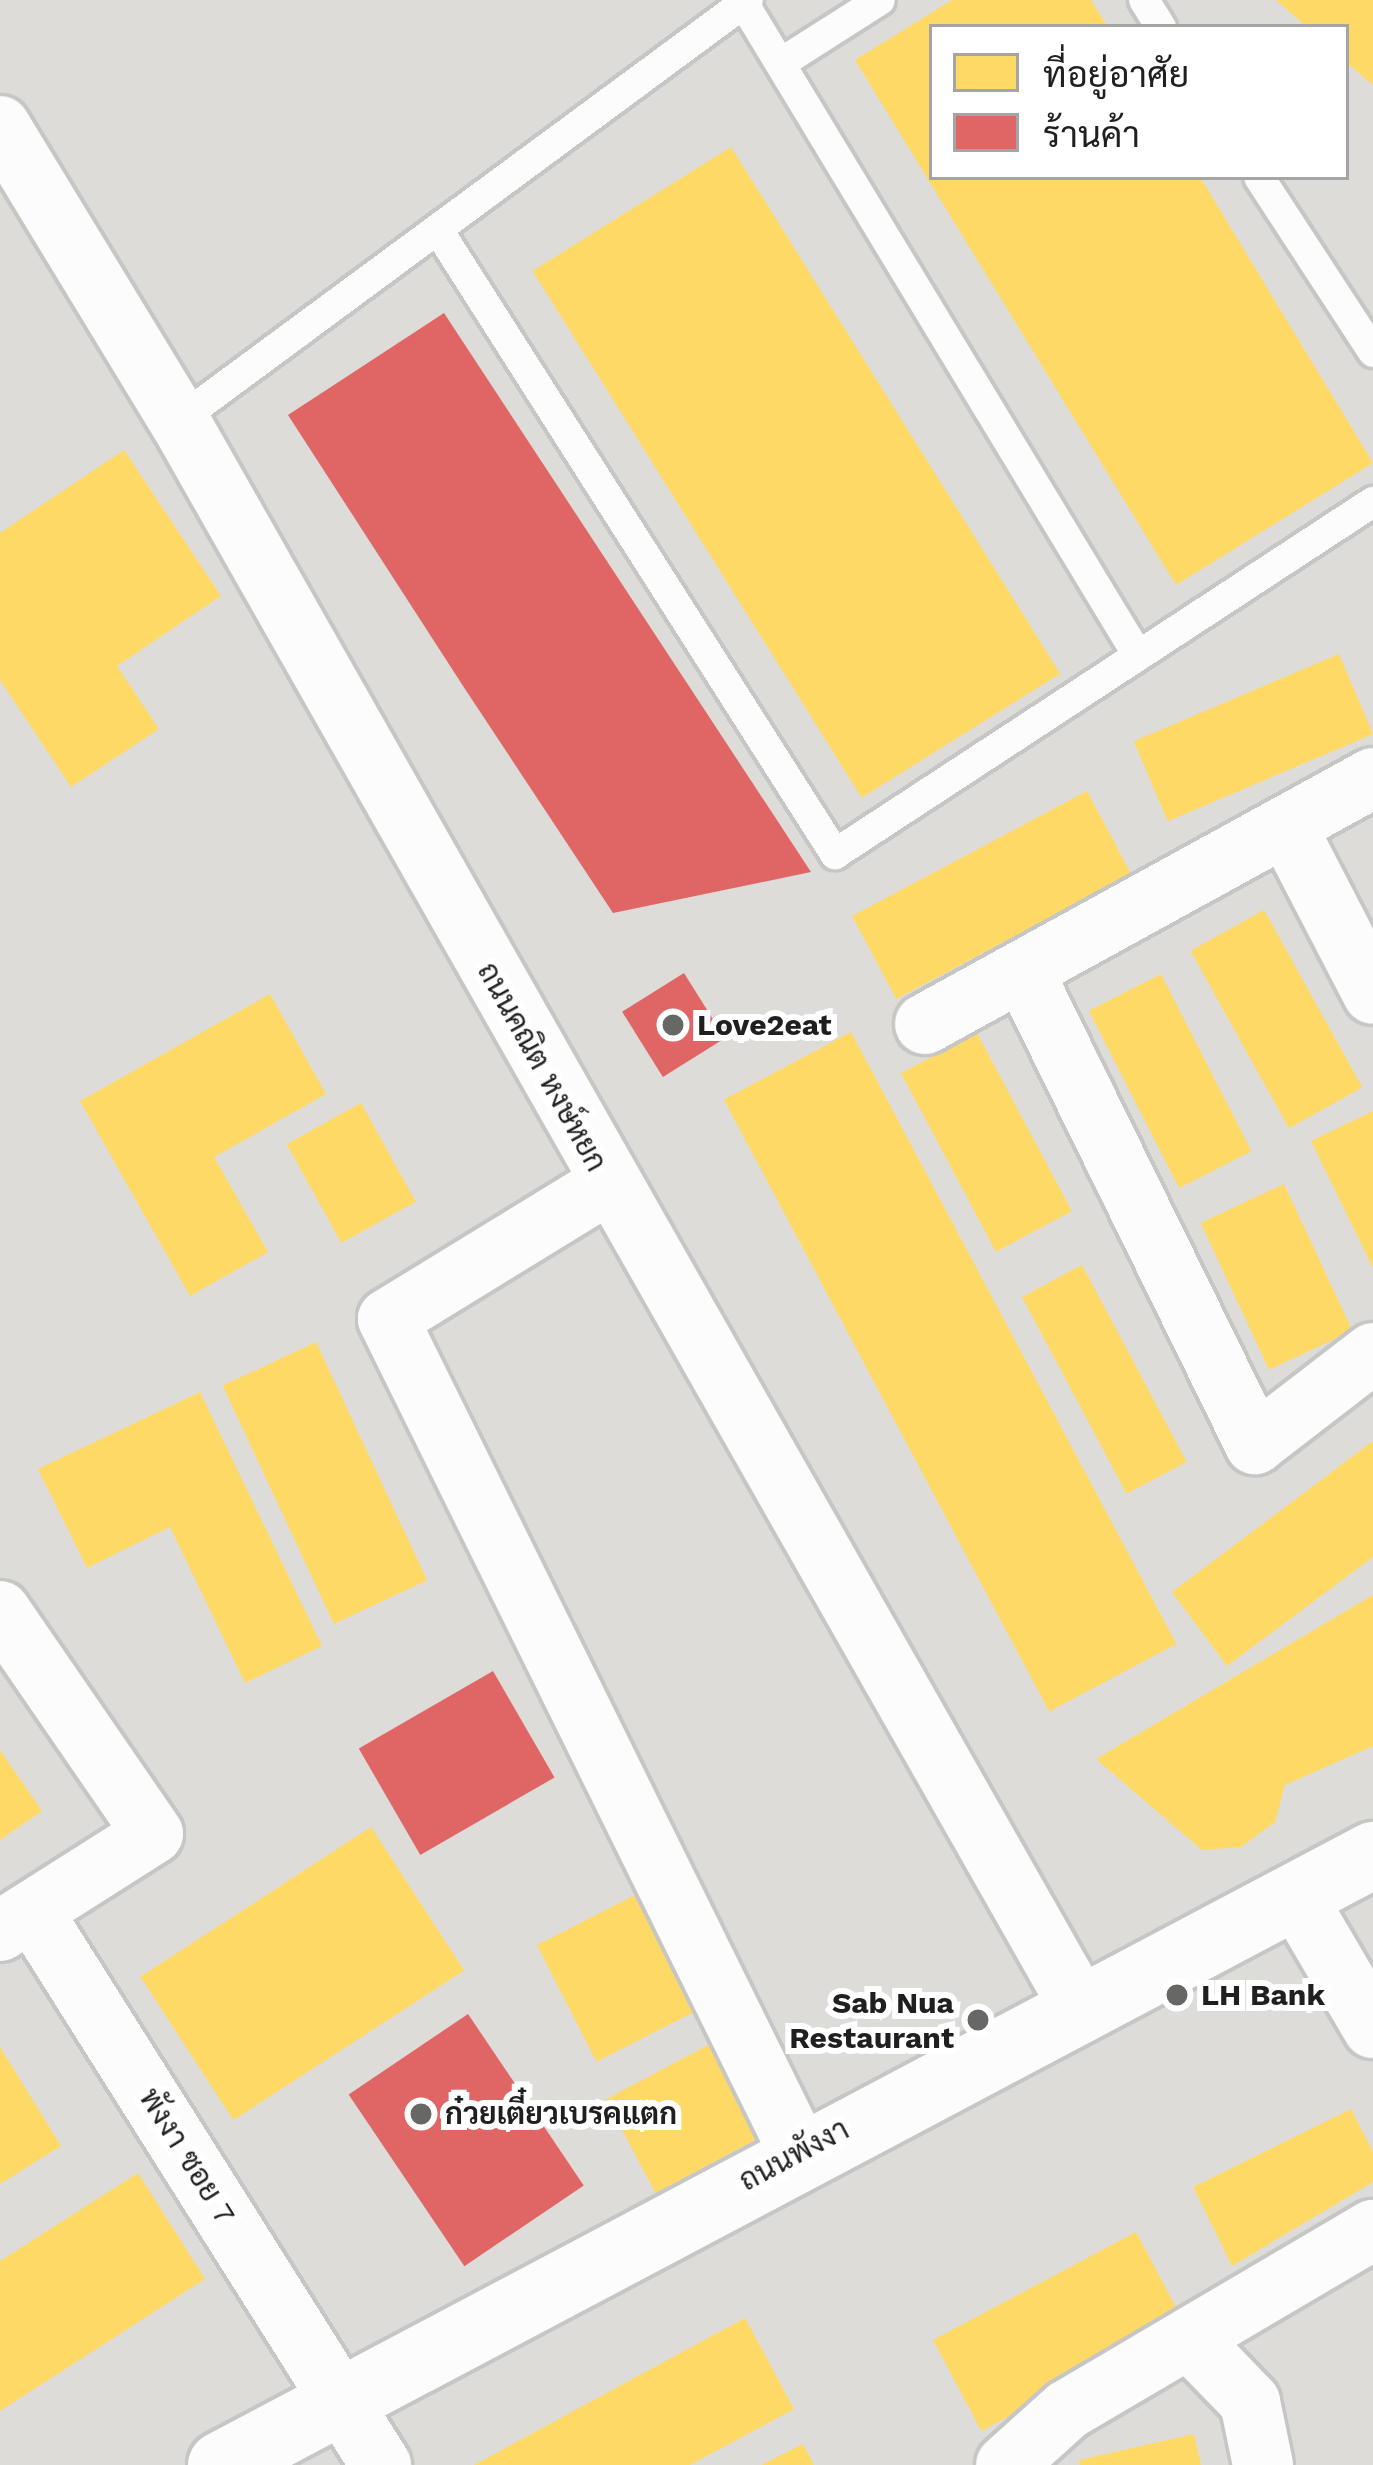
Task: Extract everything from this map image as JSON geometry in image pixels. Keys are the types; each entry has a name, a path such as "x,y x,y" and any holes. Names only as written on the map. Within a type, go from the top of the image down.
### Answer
{"street":[{"name":"ถนนคณิต หงษ์หยก","path":"0,126 179,420 608,1184 1082,2011"},
{"path":"925,1024 1373,778"},
{"path":"1286,826 1373,994"},
{"path":"1023,971 1255,1444 1373,1353"},
{"path":"608,1184 388,1318 799,2150"},
{"path":"0,1611 153,1834 16,1921"},
{"name":"ถนนพังงา","path":"221,2465 799,2150 1082,2011 1373,1856"},
{"path":"1296,1897 1373,2028"},
{"name":"พังงา ซอย 7","path":"16,1921 381,2465"},
{"path":"1006,2465 1067,2410 1373,2230"},
{"path":"1189,2338 1250,2402 1263,2465"}],"lane":[{"path":"781,63 880,0"},
{"path":"179,420 746,2 1136,654"},
{"path":"1261,180 1373,352"},
{"path":"438,230 835,854 1373,502"}],"shaded area":[{"path":"0,0 1373,0 1373,2465 0,2465"}],"building: ที่อยู่อาศัย":[{"path":"952,0 1091,0 1106,24 929,24 929,180 1202,180 1373,463 1176,585 855,60"},
{"path":"1276,0 1373,0 1373,85 1349,65 1349,24 1304,24"},
{"path":"731,147 1060,674 862,798 533,271"},
{"path":"124,450 221,596 117,666 159,729 71,787 0,680 0,533"},
{"path":"1339,654 1373,734 1168,821 1134,741"},
{"path":"1087,791 1131,874 896,999 852,916"},
{"path":"1264,910 1362,1088 1289,1128 1191,951"},
{"path":"1161,974 1251,1151 1179,1188 1089,1011"},
{"path":"270,994 326,1094 214,1157 268,1252 190,1296 80,1101"},
{"path":"851,1032 1176,1644 1049,1711 724,1100"},
{"path":"977,1033 1072,1211 996,1252 901,1073"},
{"path":"361,1103 416,1202 341,1243 287,1144"},
{"path":"1373,1111 1373,1268 1311,1141"},
{"path":"1284,1184 1352,1331 1269,1370 1201,1223"},
{"path":"1082,1265 1187,1462 1127,1494 1022,1297"},
{"path":"316,1342 427,1580 334,1624 223,1386"},
{"path":"200,1392 322,1646 245,1683 170,1527 87,1568 38,1469"},
{"path":"1373,1441 1373,1557 1227,1666 1172,1592"},
{"path":"1373,1595 1373,1746 1285,1785 1275,1822 1241,1847 1202,1850 1096,1759"},
{"path":"0,1750 42,1811 0,1840"},
{"path":"371,1827 464,1970 233,2120 140,1977"},
{"path":"643,1891 702,2008 596,2062 537,1945"},
{"path":"710,2044 760,2138 656,2193 606,2099"},
{"path":"0,2047 61,2146 0,2184"},
{"path":"1351,2109 1373,2152 1373,2182 1232,2266 1193,2187"},
{"path":"138,2173 205,2279 0,2411 0,2261"},
{"path":"1136,2232 1184,2323 981,2431 933,2340"},
{"path":"745,2318 794,2409 690,2465 474,2465"},
{"path":"1194,2434 1201,2465 1080,2465 1079,2460"},
{"path":"803,2444 814,2465 761,2465"}],"building: ร้านค้า":[{"path":"444,313 811,872 613,913 465,689 288,415"},
{"name":"Love2eat","path":"684,973 725,1038 663,1077 622,1012"},
{"path":"493,1671 554,1778 420,1855 359,1749"},
{"path":"468,2014 584,2186 464,2266 349,2095"}],"place":[{"name":"Love2eat","path":"673,1025"},
{"name":"LH Bank","path":"1177,1995"},
{"name":"Sab Nua Restaurant","path":"978,2020"},
{"name":"ก๋วยเตี๋ยวเบรคแตก","path":"421,2114"}]}
